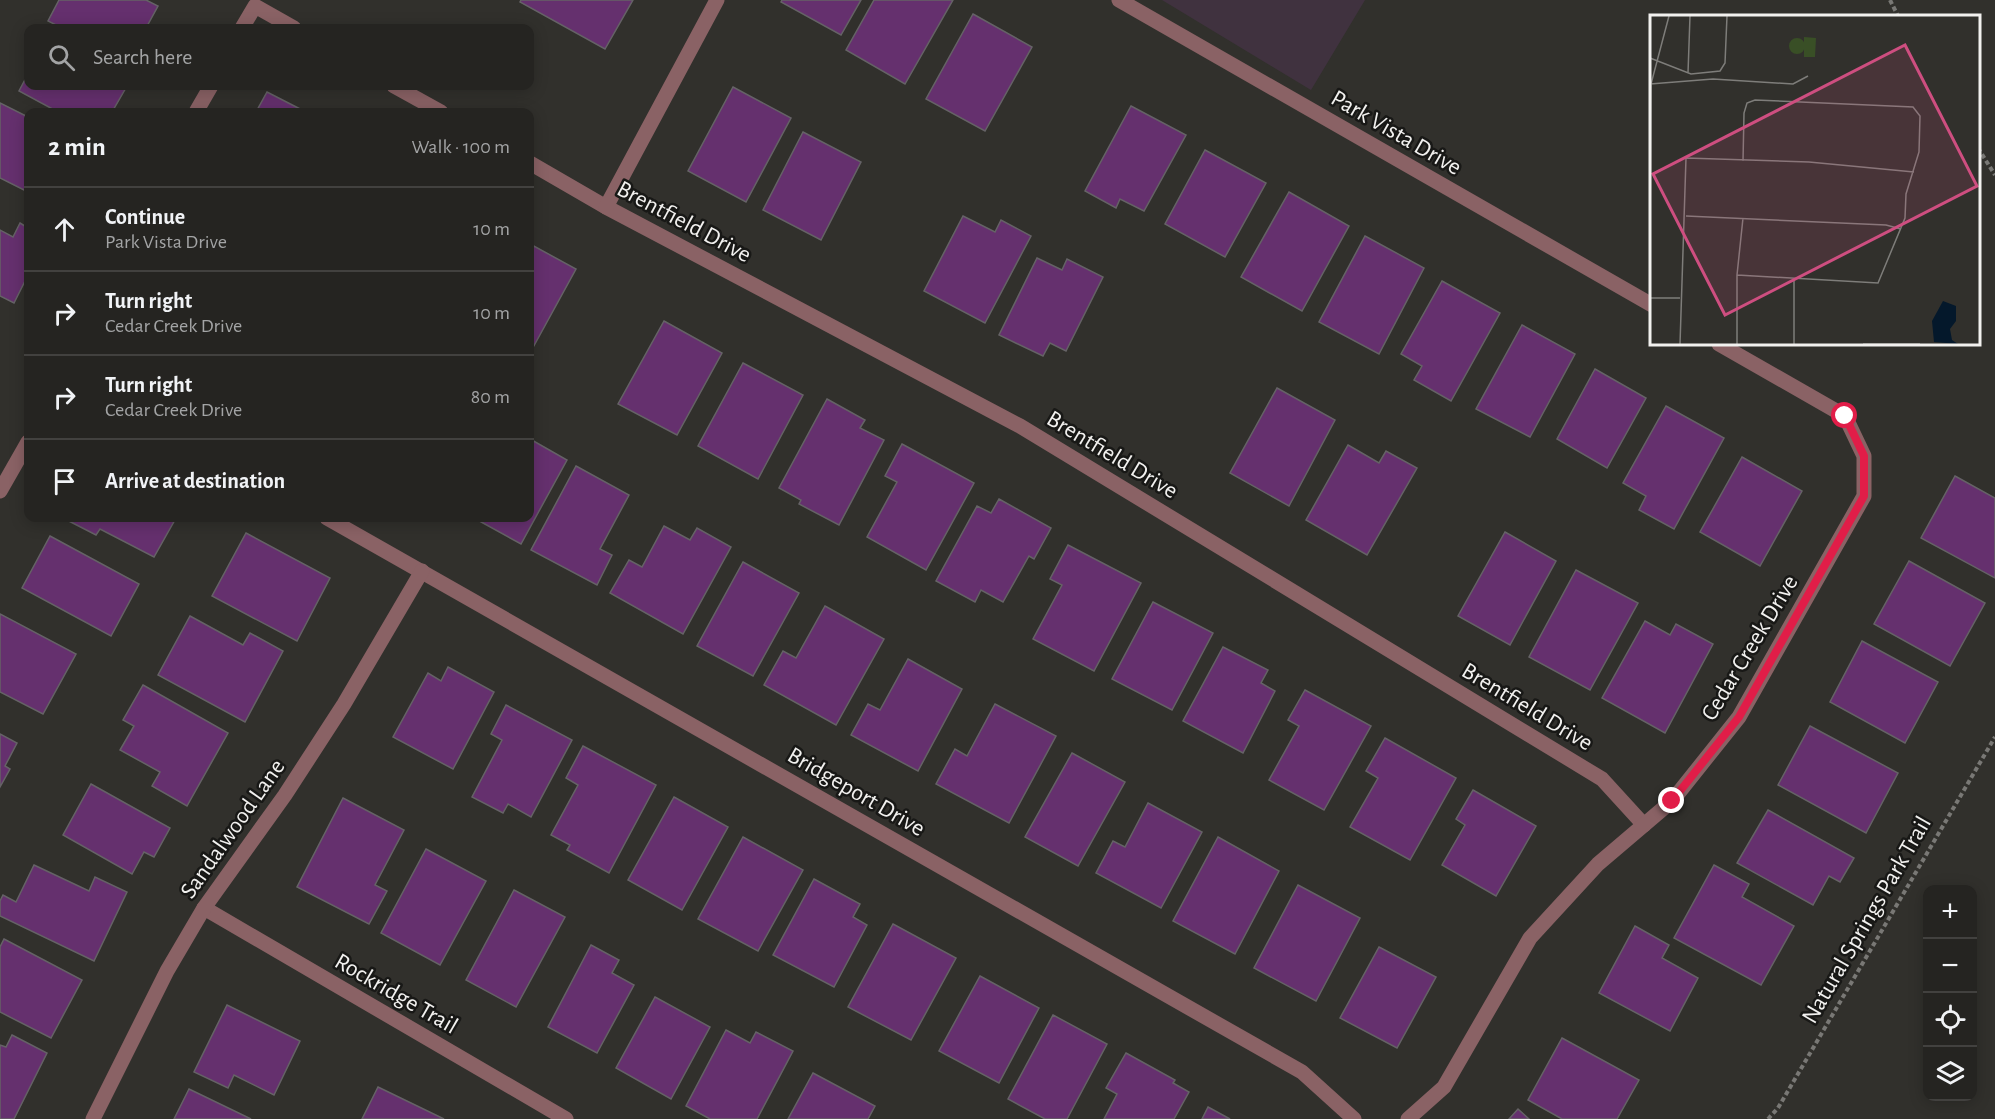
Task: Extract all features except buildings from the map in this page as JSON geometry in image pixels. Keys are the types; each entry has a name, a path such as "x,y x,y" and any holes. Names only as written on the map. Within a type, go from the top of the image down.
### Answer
{"street":[{"path":"606,207 717,0"},
{"name":"Park Vista Drive","path":"1119,0 1650,304"},
{"path":"244,24 255,6 287,24"},
{"path":"198,108 209,90"},
{"path":"401,90 434,108"},
{"name":"Brentfield Drive","path":"534,165 606,207 1020,426 1602,779 1644,825"},
{"name":"Cedar Creek Drive","path":"1408,1119 1444,1087 1530,938 1598,864 1672,801 1739,717 1864,496 1864,456 1845,416 1721,345"},
{"path":"0,490 24,449"},
{"name":"Bridgeport Drive","path":"334,522 1302,1072 1354,1119"},
{"name":"Sandalwood Lane","path":"93,1119 167,971 204,908 285,795 337,714 422,571"},
{"name":"Rockridge Trail","path":"204,908 556,1117"}],"path":[{"path":"1890,0 1898,15"},
{"path":"1980,151 1995,175"},
{"name":"Natural Springs Park Trail","path":"1768,1119 1778,1108 1995,737"}],"shaded area":[{"path":"1162,0 1365,0 1311,90"}],"route":[{"path":"1672,801 1739,717 1864,496 1864,456 1845,416"}]}
